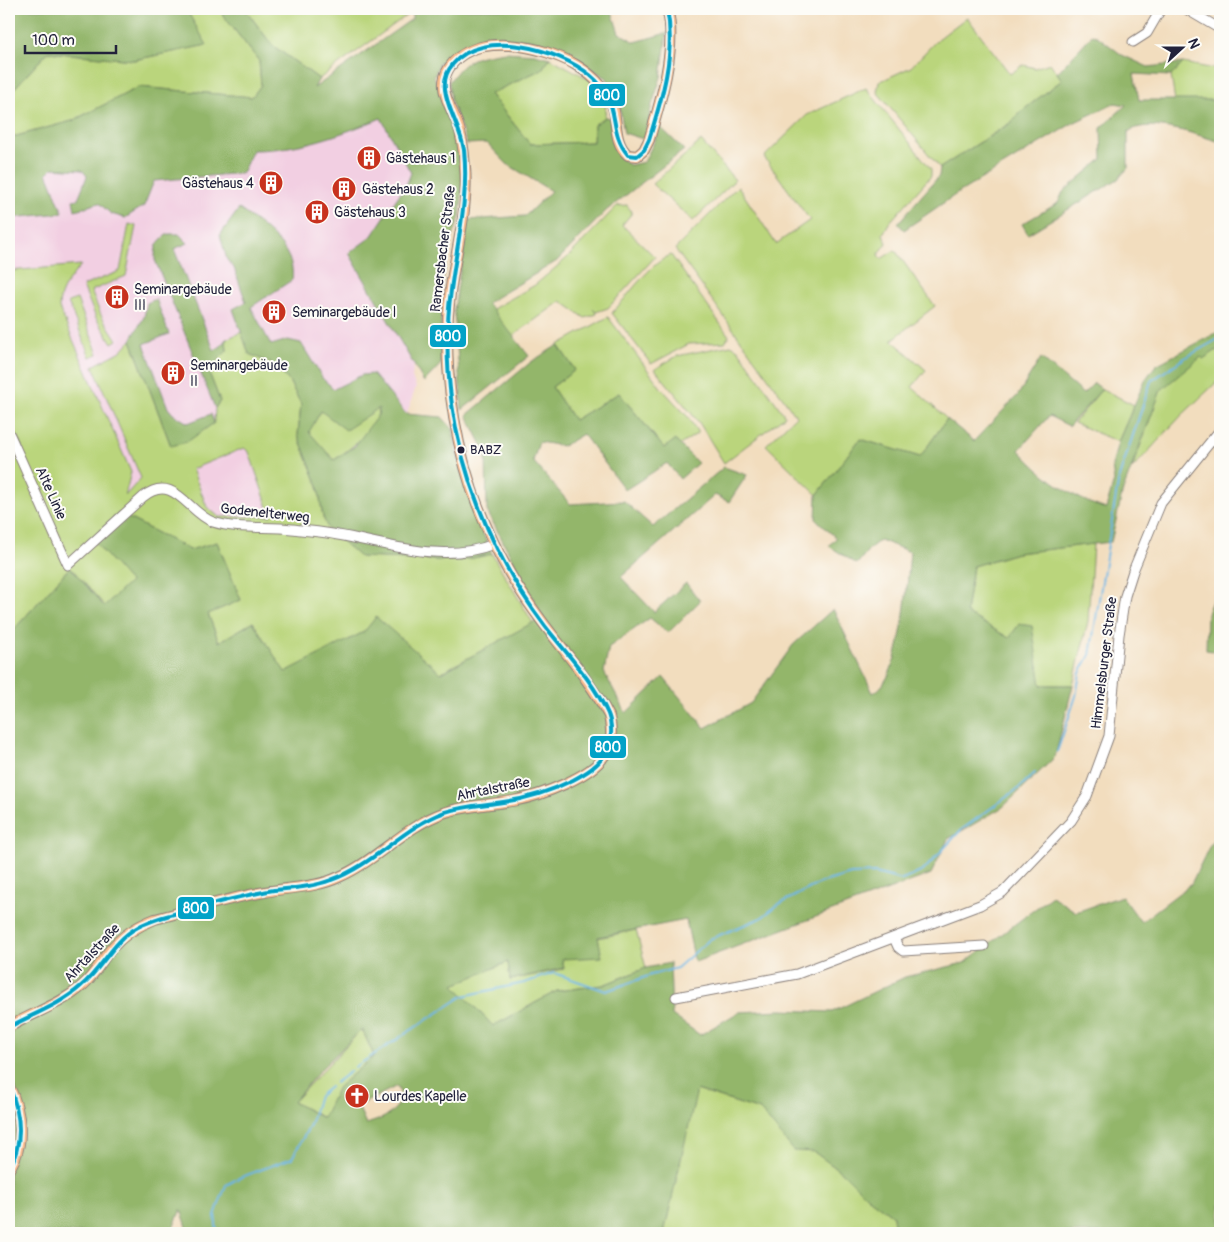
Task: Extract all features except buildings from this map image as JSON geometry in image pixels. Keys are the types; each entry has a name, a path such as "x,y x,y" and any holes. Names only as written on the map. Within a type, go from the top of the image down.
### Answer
{"main road":[{"name":"Ramersbacher Straße","path":"457,429 448,358 448,311 464,204 466,172 458,126 443,89 446,73 461,56 487,47 518,45 552,54 575,64 599,83 610,100 618,142 628,155 637,156 644,150 649,140 668,64 672,31 667,9"},
{"name":"Ahrtalstraße","path":"9,1027 52,1008 71,995 91,978 110,950 127,933 140,925 155,919 265,892 327,882 361,864 394,840 442,813 532,797 565,783 600,762 611,740 609,716 525,598 494,544 473,492 457,429"},
{"path":"9,1086 18,1109 20,1130 18,1146 9,1169"}],"street":[{"path":"1133,42 1147,33 1161,9"},
{"path":"1186,9 1220,29"},
{"name":"Himmelsburger Straße","path":"676,997 797,974 980,905 1003,892 1071,821 1087,796 1109,736 1125,596 1133,571 1161,503 1220,430"},
{"name":"Alte Linie","path":"9,433 68,565"},
{"name":"Godenelterweg","path":"68,565 142,497 150,491 160,488 181,497 211,522 337,534 410,550 458,553 478,550 494,544"},
{"path":"894,938 898,947 903,951 984,946"}],"shaded area":[{"path":"398,92 428,275 412,377 416,387 403,425 272,516 219,517 149,486 78,552 68,547 9,421 9,147"}],"green space":[{"path":"9,9 186,9 207,45 134,60 48,52 9,94"},
{"path":"186,9 221,9 219,10 259,61 261,85 252,97 139,87 72,121 9,138 9,94 48,52 134,60 206,45"},
{"path":"245,9 407,9 410,13 319,79 272,45"},
{"path":"245,9 272,45 319,79 314,88 412,19 412,9 611,9 619,33 635,42 667,33 661,77 651,108 646,137 643,139 624,133 620,109 607,78 559,49 527,39 480,42 439,63 434,77 455,124 463,181 460,217 448,249 441,295 441,364 424,382 349,253 371,237 407,183 411,173 381,118 350,130 302,144 253,150 242,173 154,181 144,206 125,218 111,214 99,203 75,210 73,200 78,199 87,176 82,170 52,168 47,173 63,213 9,218 9,138 72,121 139,87 252,97 261,85 259,61 219,10"},
{"path":"967,17 1010,74 1023,65 1035,68 1050,63 1062,80 1018,114 1013,121 940,168 877,92 879,82 911,67 937,40"},
{"path":"1092,35 1097,36 1122,55 1148,67 1183,63 1171,76 1134,74 1139,100 1220,100 1220,142 1160,127 1148,126 1128,132 1128,168 1118,179 1028,234 1022,224 1058,203 1063,192 1102,159 1101,128 1126,105 1115,103 1073,123 955,195 904,230 898,223 939,176 940,168 1012,122 1018,114 1062,80 1057,73"},
{"path":"505,52 535,54 550,58 542,69 490,94 530,144 593,142 594,125 605,117 610,118 614,145 617,151 624,161 630,165 644,162 655,140 657,124 684,150 607,210 557,261 487,303 529,356 462,410 454,310 468,220 525,216 551,191 507,164 487,143 467,144 451,101 449,82 467,62 479,57"},
{"path":"550,58 589,79 606,103 605,117 594,125 593,142 530,144 490,94 542,69"},
{"path":"1183,63 1220,70 1220,100 1175,101 1171,76"},
{"path":"866,88 931,169 931,176 889,223 883,234 887,243 878,255 881,259 895,250 935,306 892,340 926,370 912,387 947,419 920,457 860,439 817,495 766,445 796,416 675,249 738,186 776,244 810,220 764,157 807,115"},
{"path":"701,141 735,180 693,221 652,184"},
{"path":"627,205 632,213 622,225 655,257 608,308 596,312 593,309 597,314 585,318 561,301 513,336 491,310 535,285 567,258 617,206"},
{"path":"239,209 267,230 276,239 289,258 292,280 251,307 271,345 288,340 301,343 323,379 334,389 362,375 373,374 406,414 442,417 453,429 456,451 473,511 492,554 459,561 360,557 328,529 323,517 318,486 298,435 301,404 289,381 273,364 249,354 233,309 246,302 234,268 227,260 220,235","holes":["379,408 378,415 355,446 334,460 309,432 321,411 346,430"]},
{"path":"129,224 136,226 126,276 91,291 101,315 117,340 112,343 96,318 83,286 120,271"},
{"path":"168,234 179,234 188,243 174,249 214,350 220,347 226,339 227,351 208,370 220,401 215,408 155,260 157,245"},
{"path":"671,255 729,336 725,342 689,344 651,364 612,313 647,272"},
{"path":"81,265 63,290 59,308 131,472 125,496 141,478 93,366 121,351 131,340 171,446 214,423 215,408 220,401 208,370 227,351 226,339 242,332 249,354 273,364 289,381 301,404 298,435 318,486 323,517 361,557 459,561 492,554 533,623 440,673 376,618 364,632 285,673 253,622 219,642 208,614 241,600 217,542 190,550 119,513 92,539 131,582 105,606 70,567 9,635 9,421 22,447 9,419 9,271","holes":["244,448 249,452 271,516 219,517 207,507 192,469"]},
{"path":"77,299 98,354 90,357 68,302"},
{"path":"156,299 169,334 144,344 168,408 173,414 188,423 211,414 214,423 187,442 171,446 131,340 144,317 147,303"},
{"path":"608,317 662,389 688,417 698,433 680,445 675,441 664,448 619,393 574,420 552,387 575,370 558,345"},
{"path":"1220,331 1220,348 1203,359 1201,357 1161,390 1123,490 1111,542 1017,553 973,566 966,613 1009,638 1019,624 1032,626 1041,685 1073,685 1055,757 1003,807 948,839 931,874 695,962 686,920 598,937 602,957 562,959 564,968 510,980 508,962 454,985 493,1026 557,991 603,985 646,968 670,963 672,1015 700,1035 739,1012 781,1010 832,1012 905,977 964,963 1052,896 1076,912 1122,896 1141,922 1191,884 1210,845 1220,832 1220,1233 895,1233 893,1216 866,1196 843,1173 814,1152 794,1151 760,1110 697,1090 664,1233 189,1233 181,1209 171,1233 9,1233 9,635 70,567 104,606 130,582 92,539 119,513 190,550 217,542 241,600 208,614 219,642 253,622 285,672 364,632 376,617 441,673 543,617 487,511 486,453 467,415 531,362 558,345 575,370 552,387 574,420 619,393 664,448 675,440 698,463 680,479 667,463 625,490 583,434 563,446 539,442 533,461 570,504 624,501 653,527 724,467 747,475 729,502 715,495 621,577 654,612 686,583 700,601 668,633 650,618 609,647 604,672 626,713 663,677 705,728 751,703 793,645 833,609 873,693 883,684 891,669 902,629 910,552 880,540 869,549 857,564 829,546 836,538 816,519 817,495 860,439 920,457 947,419 974,441 1018,395 1041,358 1083,394 1094,383 1102,389 1069,426 1049,416 1019,450 1059,486 1081,499 1106,509 1114,481 1112,466 1118,442 1145,380 1156,365","holes":["362,1029 374,1056 338,1087 323,1118 293,1102 322,1068","397,1086 402,1097 396,1108 383,1118 366,1124 358,1106"]},
{"path":"731,345 738,349 785,416 724,463 700,424 655,369 677,356"},
{"path":"1220,348 1220,379 1181,416 1132,469 1161,389 1201,357 1203,358"},
{"path":"1102,389 1134,405 1118,442 1074,423"},
{"path":"379,408 377,416 362,438 334,460 308,432 321,411"},
{"path":"1093,544 1088,621 1073,685 1041,685 1009,638 966,613 973,566 1017,553"},
{"path":"1220,582 1220,652 1206,650 1207,613"},
{"path":"636,930 646,968 603,985 557,991 493,1026 453,985 508,962 510,980 564,969 561,959 598,938"},
{"path":"362,1029 374,1056 338,1087 324,1118 293,1102"},
{"path":"696,1090 760,1110 770,1120 843,1173 866,1196 893,1216 895,1233 664,1233"}],"waterway":[{"path":"1057,752 1076,696 1080,673 1090,655 1119,477 1151,381 1183,359 1220,338"},
{"path":"355,1067 463,996 524,983 554,973 606,991 677,968 710,939 761,918 779,904 820,883 851,874 875,873 902,880 923,871 961,830 1019,788 1035,773"},
{"path":"335,1083 351,1071"},
{"path":"217,1233 215,1215 226,1185 239,1178 292,1158 310,1125 319,1096 330,1087"}],"transit line":[{"name":"800","path":"9,1027 73,993 89,979 121,940 144,924 155,919 241,897 274,890 310,886 331,880 361,865 416,827 445,812 512,801 548,791 587,772 605,754 611,734 608,714 587,679 545,626 508,570 486,526 471,484 456,430 449,374 448,318 464,203 465,168 463,143 448,102 445,82 446,75 453,64 466,53 483,47 501,45 521,46 559,57 590,75 600,85 611,106 621,145 628,155 637,156 644,150 649,140 663,92 670,42 667,9"},
{"name":"800","path":"9,1086 16,1107 19,1128 17,1149 9,1169"}],"place":[{"name":"Gästehaus 1","path":"369,158"},
{"name":"Gästehaus 4","path":"271,183"},
{"name":"Gästehaus 2","path":"344,189"},
{"name":"Gästehaus 3","path":"317,212"},
{"name":"Seminargebäude III","path":"117,297"},
{"name":"Seminargebäude I","path":"274,312"},
{"name":"Seminargebäude II","path":"173,373"},
{"name":"BABZ","path":"461,450"},
{"name":"Lourdes Kapelle","path":"357,1096"}]}
